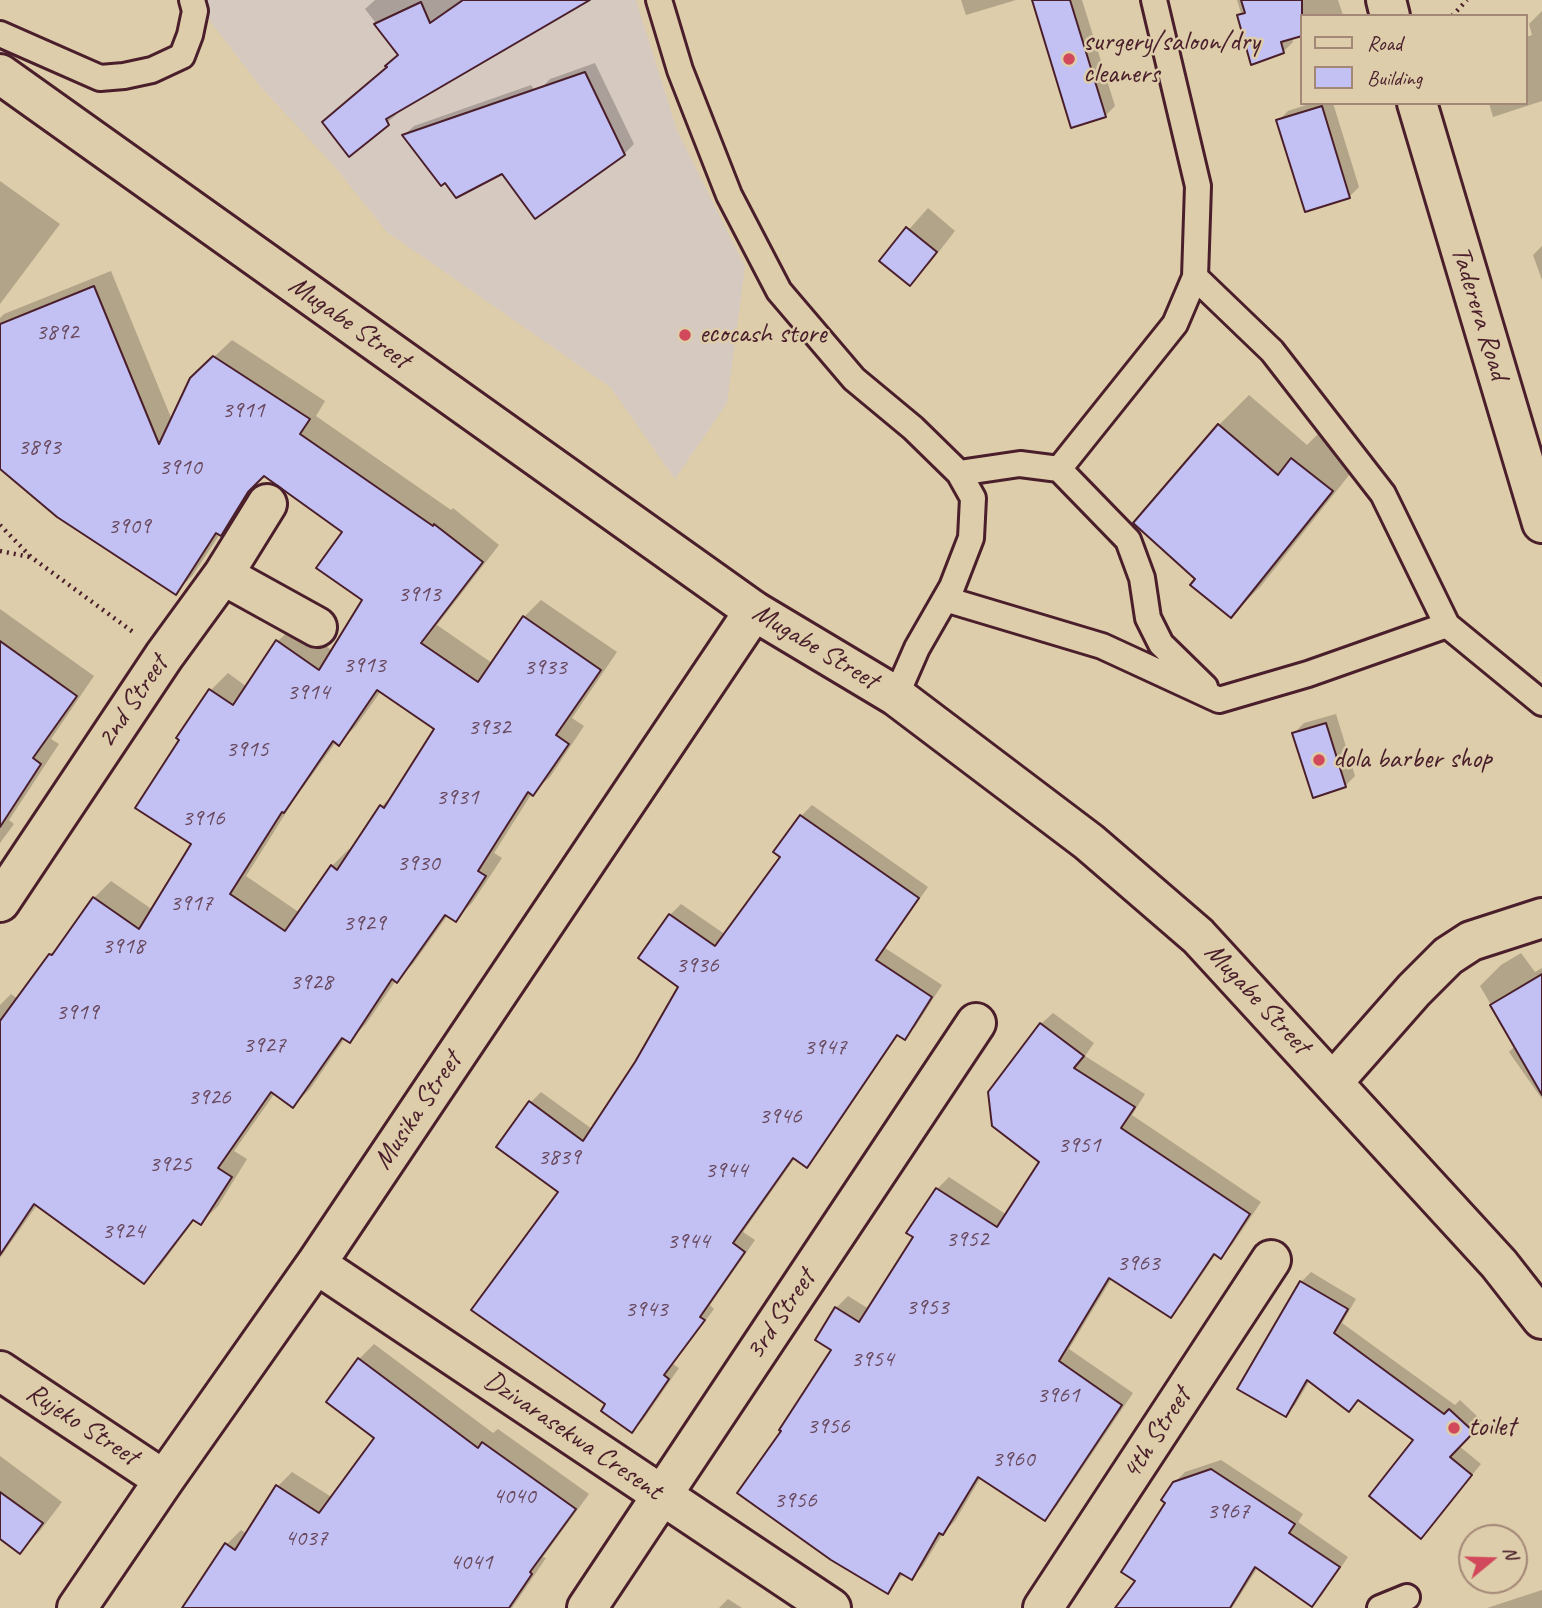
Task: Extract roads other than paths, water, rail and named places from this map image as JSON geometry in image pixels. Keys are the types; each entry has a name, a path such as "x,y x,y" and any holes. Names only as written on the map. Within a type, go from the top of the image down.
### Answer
{"street":[{"name":"Mugabe Street","path":"0,74 754,611 896,696 1089,842 1198,936 1499,1264 1542,1320"},
{"name":"Taderera Road","path":"1418,105 1542,523"},
{"name":"2nd Street","path":"0,902 164,656 223,575 267,504"},
{"path":"223,575 317,627"},
{"name":"Musika Street","path":"77,1608 316,1264 754,611"},
{"path":"1333,1082 1414,990 1448,956 1471,941 1542,918"},
{"name":"3rd Street","path":"587,1608 975,1023"},
{"name":"4th Street","path":"1043,1608 1271,1260"},
{"name":"Dzivarasekwa Cresent","path":"316,1264 831,1608"},
{"name":"Rujeko Street","path":"0,1371 164,1480"}],"lane":[{"path":"0,34 100,78 124,76 152,70 182,56 195,11 192,0"},
{"path":"659,0 680,70 729,195 779,291 854,379 913,428 959,473 973,498 971,538 945,599 917,648 896,696"},
{"path":"1059,469 1175,324 1195,277 1198,186 1154,0"},
{"path":"1195,277 1272,351 1383,494 1447,625 1542,703"},
{"path":"959,473 1020,464 1059,469 1128,540 1142,578 1149,618 1161,644 1219,700"},
{"path":"945,599 1102,646 1219,700 1308,674 1447,625"},
{"path":"1380,1608 1407,1597"}],"place":[{"name":"surgery/saloon/dry cleaners","path":"1069,59"},
{"name":"ecocash store","path":"685,335"},
{"name":"dola barber shop","path":"1319,760"},
{"name":"toilet","path":"1454,1428"}]}
